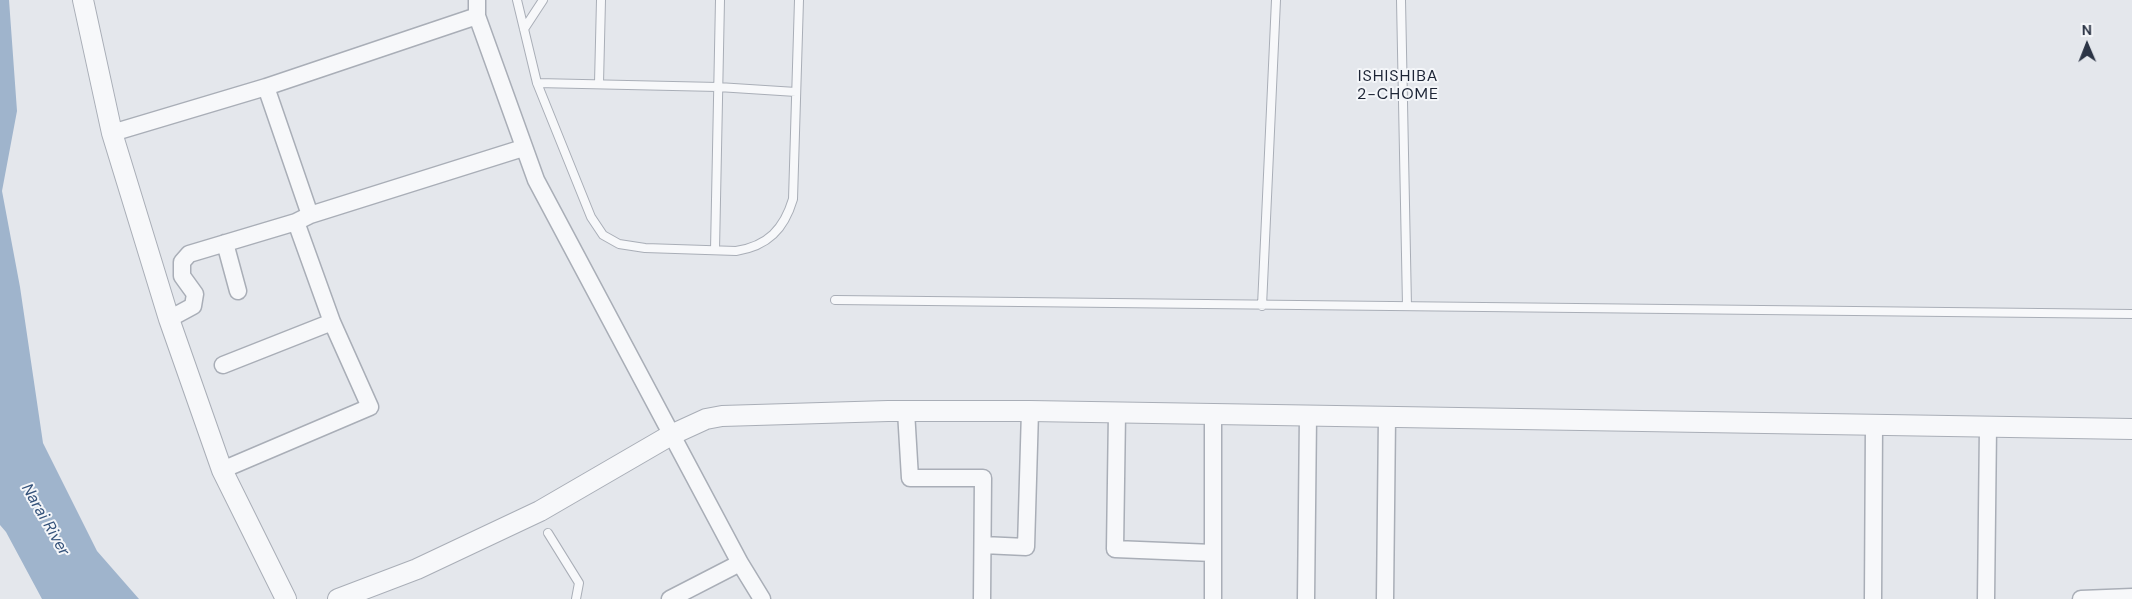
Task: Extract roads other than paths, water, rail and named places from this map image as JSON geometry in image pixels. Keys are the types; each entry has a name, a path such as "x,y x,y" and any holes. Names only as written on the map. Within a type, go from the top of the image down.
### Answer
{"street":[{"path":"83,0 112,132 168,319 222,470 286,599"},
{"path":"112,132 266,87 477,8 523,148 536,180 740,563 762,599"},
{"path":"222,470 370,407 332,322 266,87"},
{"path":"168,319 193,306 195,294 182,276 182,262 189,254 523,148"},
{"path":"225,243 238,290"},
{"path":"223,365 332,322"},
{"path":"906,411 910,478 983,478 982,599"},
{"path":"338,599 417,569 540,511 671,435 706,419 722,416 906,411 1030,411 1118,414 2132,429"},
{"path":"983,545 1026,546 1030,411"},
{"path":"1118,414 1115,549 1213,553"},
{"path":"1213,415 1214,599"},
{"path":"1306,599 1308,416"},
{"path":"1385,599 1387,417"},
{"path":"1873,599 1874,425"},
{"path":"1986,599 1988,427"},
{"path":"670,599 740,563"},
{"path":"2081,599 2132,597"}],"lane":[{"path":"517,0 537,83 591,217 603,235 619,244 645,248 715,250 751,248 764,243 783,223 793,199 799,0"},
{"path":"524,29 543,0"},
{"path":"599,83 601,0"},
{"path":"715,250 720,0"},
{"path":"1262,306 1276,0"},
{"path":"1401,0 1406,306"},
{"path":"537,83 718,87 796,92"},
{"path":"835,300 2132,314"},
{"path":"548,533 579,583 576,599"}],"water":[{"name":"Narai River","path":"0,0 9,0 17,111 2,191 20,287 43,443 97,551 139,599 42,599 6,532 0,525"}],"district":[{"name":"ISHISHIBA 2-CHOME","path":"1398,86"}]}
